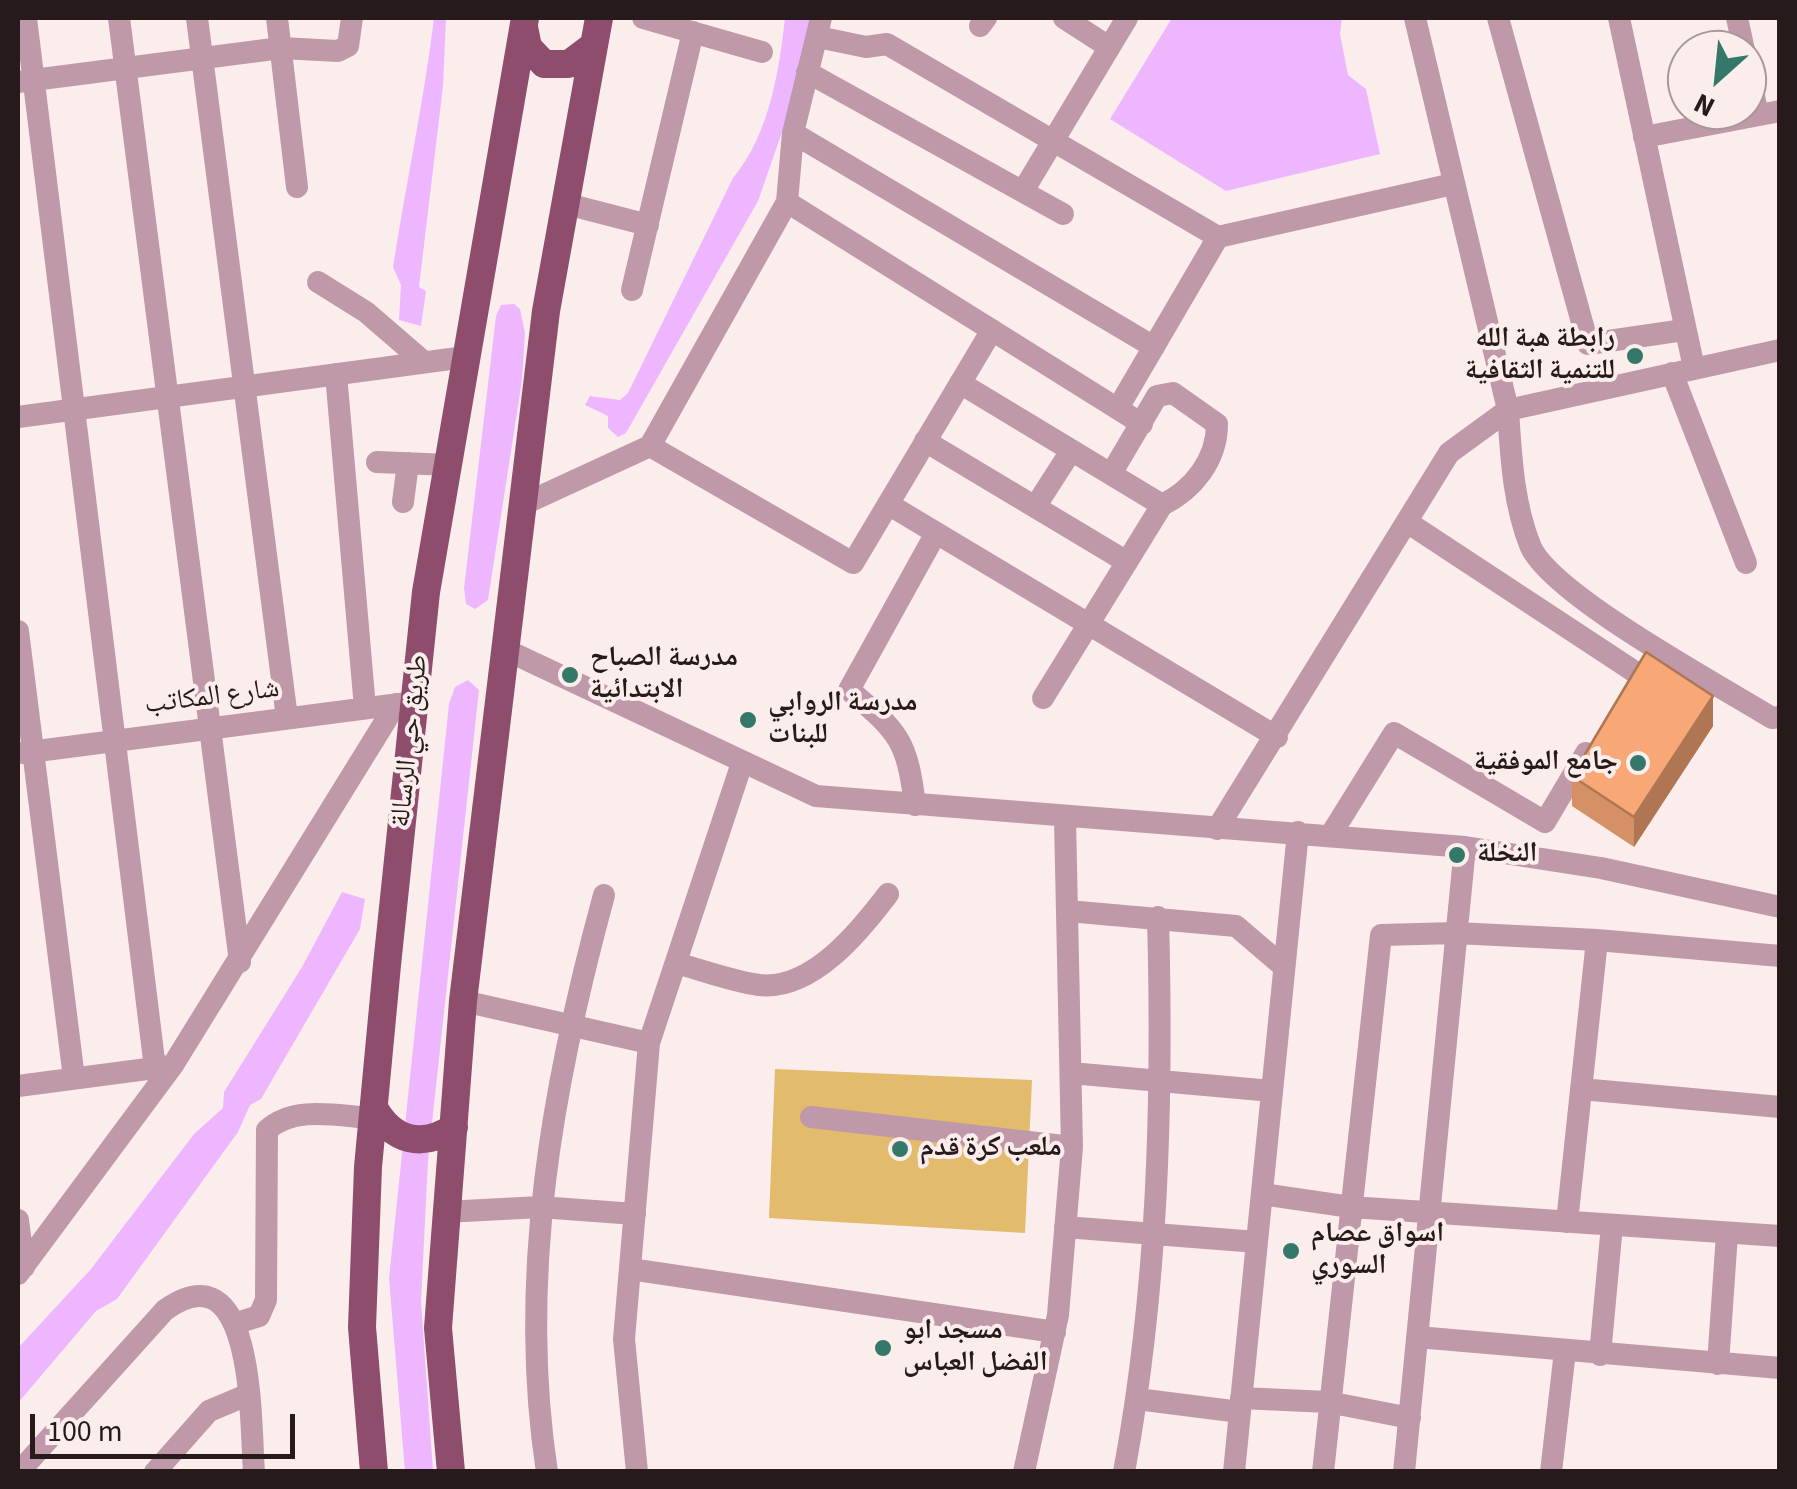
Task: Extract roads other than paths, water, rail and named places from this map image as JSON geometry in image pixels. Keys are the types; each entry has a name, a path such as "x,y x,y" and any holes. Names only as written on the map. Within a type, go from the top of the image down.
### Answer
{"main road":[{"path":"451,1472 438,1328 447,1149 546,310 598,18"},
{"path":"524,22 528,47 544,64 569,64 593,46"},
{"name":"طريق حي الرسالة","path":"374,1472 362,1327 406,703 524,22"},
{"path":"512,97 519,86 541,78 563,86 581,106"},
{"path":"378,1135 408,1151 447,1149"}],"street":[{"path":"26,18 25,81 74,409 115,741 164,1066"},
{"path":"119,18 240,962"},
{"path":"197,18 286,718"},
{"path":"277,18 297,187"},
{"path":"25,81 280,48 338,51 348,46 352,18"},
{"path":"643,18 762,52"},
{"path":"1064,18 1109,47"},
{"path":"1023,191 1127,18"},
{"path":"1414,18 1508,410 1512,476 1532,549 1567,588 1772,718 1780,716"},
{"path":"1498,18 1588,344 1684,330"},
{"path":"1619,18 1684,330 1683,370 1746,563"},
{"path":"524,504 650,446 787,202 793,132 819,27 866,47 886,44 1218,237 1453,184"},
{"path":"632,290 693,32"},
{"path":"807,72 1063,214"},
{"path":"1644,137 1769,113"},
{"path":"793,132 1154,347"},
{"path":"787,202 1142,424"},
{"path":"564,203 648,224"},
{"path":"1118,408 1218,237"},
{"path":"318,282 366,312 424,362"},
{"path":"650,446 853,562 992,330"},
{"path":"1217,830 1449,454 1508,410 1780,350"},
{"path":"18,416 465,357"},
{"path":"336,374 365,708"},
{"path":"960,383 1162,505"},
{"path":"1043,698 1162,505 1188,493 1217,444 1217,424 1173,393 1157,396 1111,474"},
{"path":"926,441 1127,562"},
{"path":"1035,507 1072,451"},
{"path":"378,462 449,466"},
{"path":"403,502 408,463"},
{"path":"888,504 1277,737"},
{"path":"1407,522 1630,680 1652,643"},
{"path":"915,806 909,756 890,724 849,690 936,533"},
{"path":"18,631 25,752 74,1078"},
{"path":"504,649 816,796 1065,819 1298,832 1465,848 1601,868 1780,907"},
{"path":"21,1271 240,962 406,703"},
{"name":"شارع المكاتب","path":"25,752 406,703"},
{"path":"1330,836 1394,733 1545,822 1595,738"},
{"path":"637,1472 624,1339 649,1043 742,763"},
{"path":"1024,1472 1055,1332 1072,1146 1065,819"},
{"path":"1234,1472 1298,832"},
{"path":"1404,1472 1465,848"},
{"path":"676,963 762,986 792,980 816,967 859,931 888,894"},
{"path":"548,1472 536,1398 540,1207 569,1025 604,895"},
{"path":"1068,912 1236,926 1284,967"},
{"path":"1124,1472 1138,1400 1163,1081 1158,917"},
{"path":"1323,1472 1377,942 1386,932 1456,933 1597,940 1780,956"},
{"path":"1567,1222 1597,940"},
{"path":"463,1001 649,1043"},
{"path":"18,1086 164,1066"},
{"path":"1071,1073 1272,1091"},
{"path":"1582,1089 1780,1107"},
{"path":"237,1323 259,1316 266,1300 267,1130 280,1118 312,1114 378,1135"},
{"path":"812,1117 1072,1146"},
{"path":"1262,1194 1351,1208 1780,1236"},
{"path":"445,1212 540,1207 635,1214"},
{"path":"18,1220 21,1271"},
{"path":"1600,1354 1612,1225"},
{"path":"1066,1227 1257,1242"},
{"path":"1718,1364 1727,1234"},
{"path":"630,1269 1055,1332"},
{"path":"19,1472 179,1300 205,1297 217,1302 237,1323 254,1472"},
{"path":"1417,1337 1780,1368"},
{"path":"1551,1472 1565,1351"},
{"path":"155,1472 209,1412 247,1395"},
{"path":"1138,1400 1241,1405 1328,1402 1410,1418"}],"place":[{"name":"رابطة هبة الله للتنمية الثقافية","path":"1635,356"},
{"name":"مدرسة الصباح الابتدائية","path":"570,675"},
{"name":"مدرسة الروابي للبنات","path":"748,720"},
{"name":"جامع الموفقية","path":"1638,763"},
{"name":"النخلة","path":"1457,855"},
{"name":"ملعب كرة قدم","path":"900,1149"},
{"name":"اسواق عصام السوري","path":"1291,1251"},
{"name":"مسجد ابو الفضل العباس","path":"883,1348"}]}
